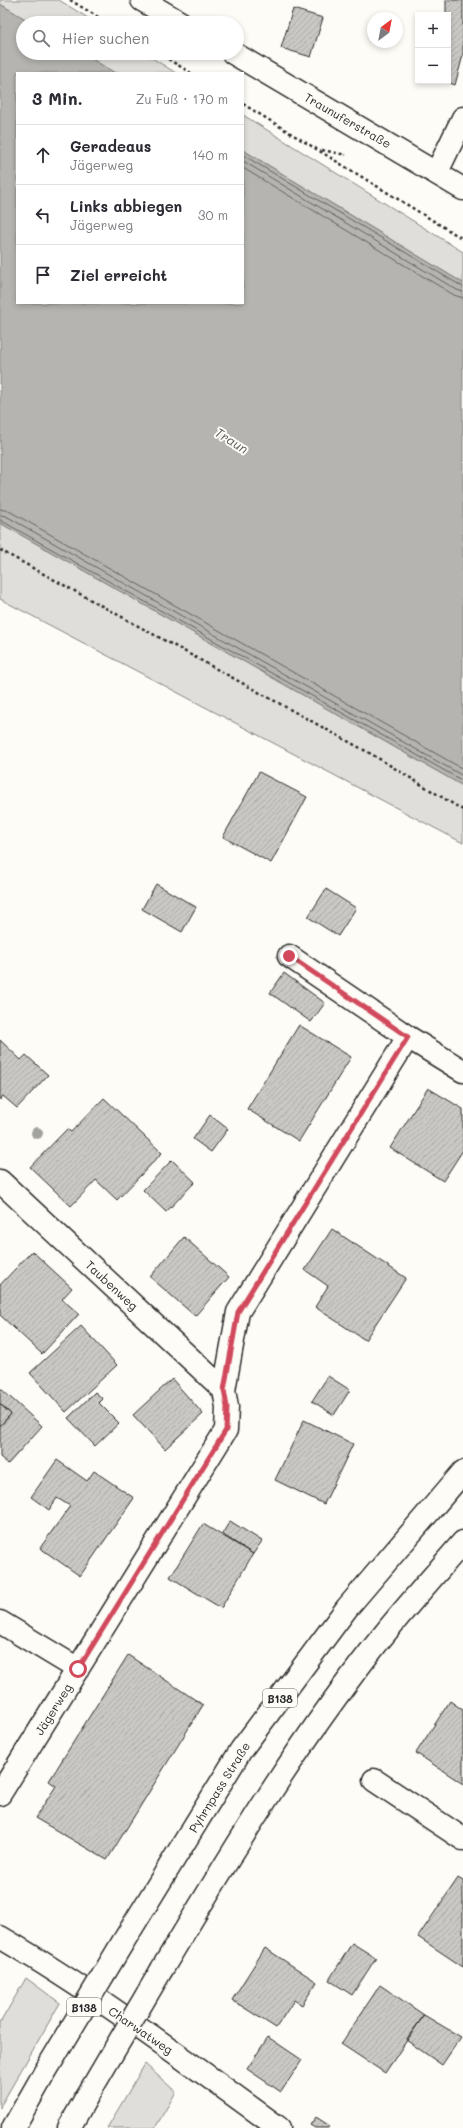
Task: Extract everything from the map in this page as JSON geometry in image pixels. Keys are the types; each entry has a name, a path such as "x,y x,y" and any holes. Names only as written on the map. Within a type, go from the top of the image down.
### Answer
{"street":[{"path":"142,0 169,16"},
{"name":"Traunuferstraße","path":"244,59 437,172 463,189"},
{"path":"437,172 463,118"},
{"path":"289,956 408,1037 463,1071"},
{"name":"Jägerweg","path":"0,1794 226,1430 227,1407 224,1390 238,1312 408,1037"},
{"name":"Taubenweg","path":"0,1181 224,1390"},
{"name":"Pyhrnpass Straße","path":"13,2128 123,1942 241,1750 347,1608 463,1472"},
{"path":"69,2128 232,1852 324,1715 390,1628 463,1542"},
{"path":"0,1622 78,1669"},
{"path":"374,1780 463,1839"},
{"name":"Charwatweg","path":"0,1937 35,1957 196,2068 278,2128"}],"path":[{"path":"70,0 96,16"},
{"path":"170,60 189,72"},
{"path":"244,105 463,239"},
{"path":"0,550 373,756 463,810"}],"shaded area":[{"path":"0,0 59,0 85,16 20,16 0,4"},
{"path":"94,60 155,60 174,72 113,72"},
{"path":"244,116 463,252 463,283 244,151"},
{"path":"0,523 463,786 463,843 0,599"},
{"path":"26,1978 60,2003 0,2107 0,2023"},
{"path":"145,2064 176,2092 155,2128 107,2128"}],"water":[{"name":"Traun","path":"0,4 20,16 16,16 16,60 94,60 113,72 16,72 16,304 244,304 244,151 463,283 463,786 0,523"}],"building":[{"path":"446,0 463,0 463,55 455,85 451,83 451,12 446,12"},
{"path":"293,9 323,18 311,57 281,48"},
{"path":"259,772 307,797 271,863 223,837"},
{"path":"156,884 196,907 182,932 142,909"},
{"path":"326,889 356,908 338,936 308,917"},
{"path":"284,973 325,1003 311,1022 270,993"},
{"path":"299,1025 351,1057 299,1141 247,1109"},
{"path":"0,1040 21,1060 26,1055 48,1075 17,1108 3,1096 0,1100"},
{"path":"428,1088 463,1109 463,1150 443,1181 390,1148"},
{"path":"104,1098 162,1153 117,1200 96,1180 71,1206 30,1167 67,1129 71,1132"},
{"path":"210,1115 228,1129 211,1152 193,1139"},
{"path":"172,1160 195,1182 166,1212 143,1190"},
{"path":"332,1229 406,1278 365,1340 315,1307 328,1286 305,1270"},
{"path":"184,1237 229,1277 195,1316 150,1277"},
{"path":"32,1251 72,1288 62,1299 79,1314 42,1354 0,1315 0,1285"},
{"path":"81,1326 117,1365 66,1412 30,1373"},
{"path":"328,1376 350,1390 334,1415 312,1401"},
{"path":"172,1379 203,1414 165,1449 133,1415"},
{"path":"0,1388 42,1426 8,1464 0,1457 0,1426 11,1414 0,1404"},
{"path":"95,1392 103,1399 99,1403 119,1423 95,1446 68,1418"},
{"path":"0,1404 11,1414 0,1426"},
{"path":"304,1420 353,1444 324,1504 275,1480"},
{"path":"57,1460 87,1481 94,1471 134,1498 80,1576 40,1548 70,1506 57,1498 49,1510 31,1497"},
{"path":"230,1521 262,1541 253,1554 222,1534"},
{"path":"203,1524 253,1554 221,1608 170,1577"},
{"path":"128,1655 203,1705 107,1860 35,1818 56,1786 49,1781"},
{"path":"450,1701 463,1710 463,1784 416,1753"},
{"path":"458,1878 463,1881 463,1967 418,1937"},
{"path":"352,1943 376,1958 352,1995 329,1980"},
{"path":"265,1948 317,1982 302,2005 294,2000 276,2028 232,2000"},
{"path":"380,1985 424,2015 385,2073 341,2044"},
{"path":"424,2015 461,2037 442,2065 406,2040"},
{"path":"268,2037 302,2060 281,2092 247,2069"},
{"path":"316,2117 330,2126 329,2128 315,2128 310,2125"}],"route":[{"path":"78,1669 226,1430 227,1407 224,1390 238,1312 408,1037 289,956"}]}
